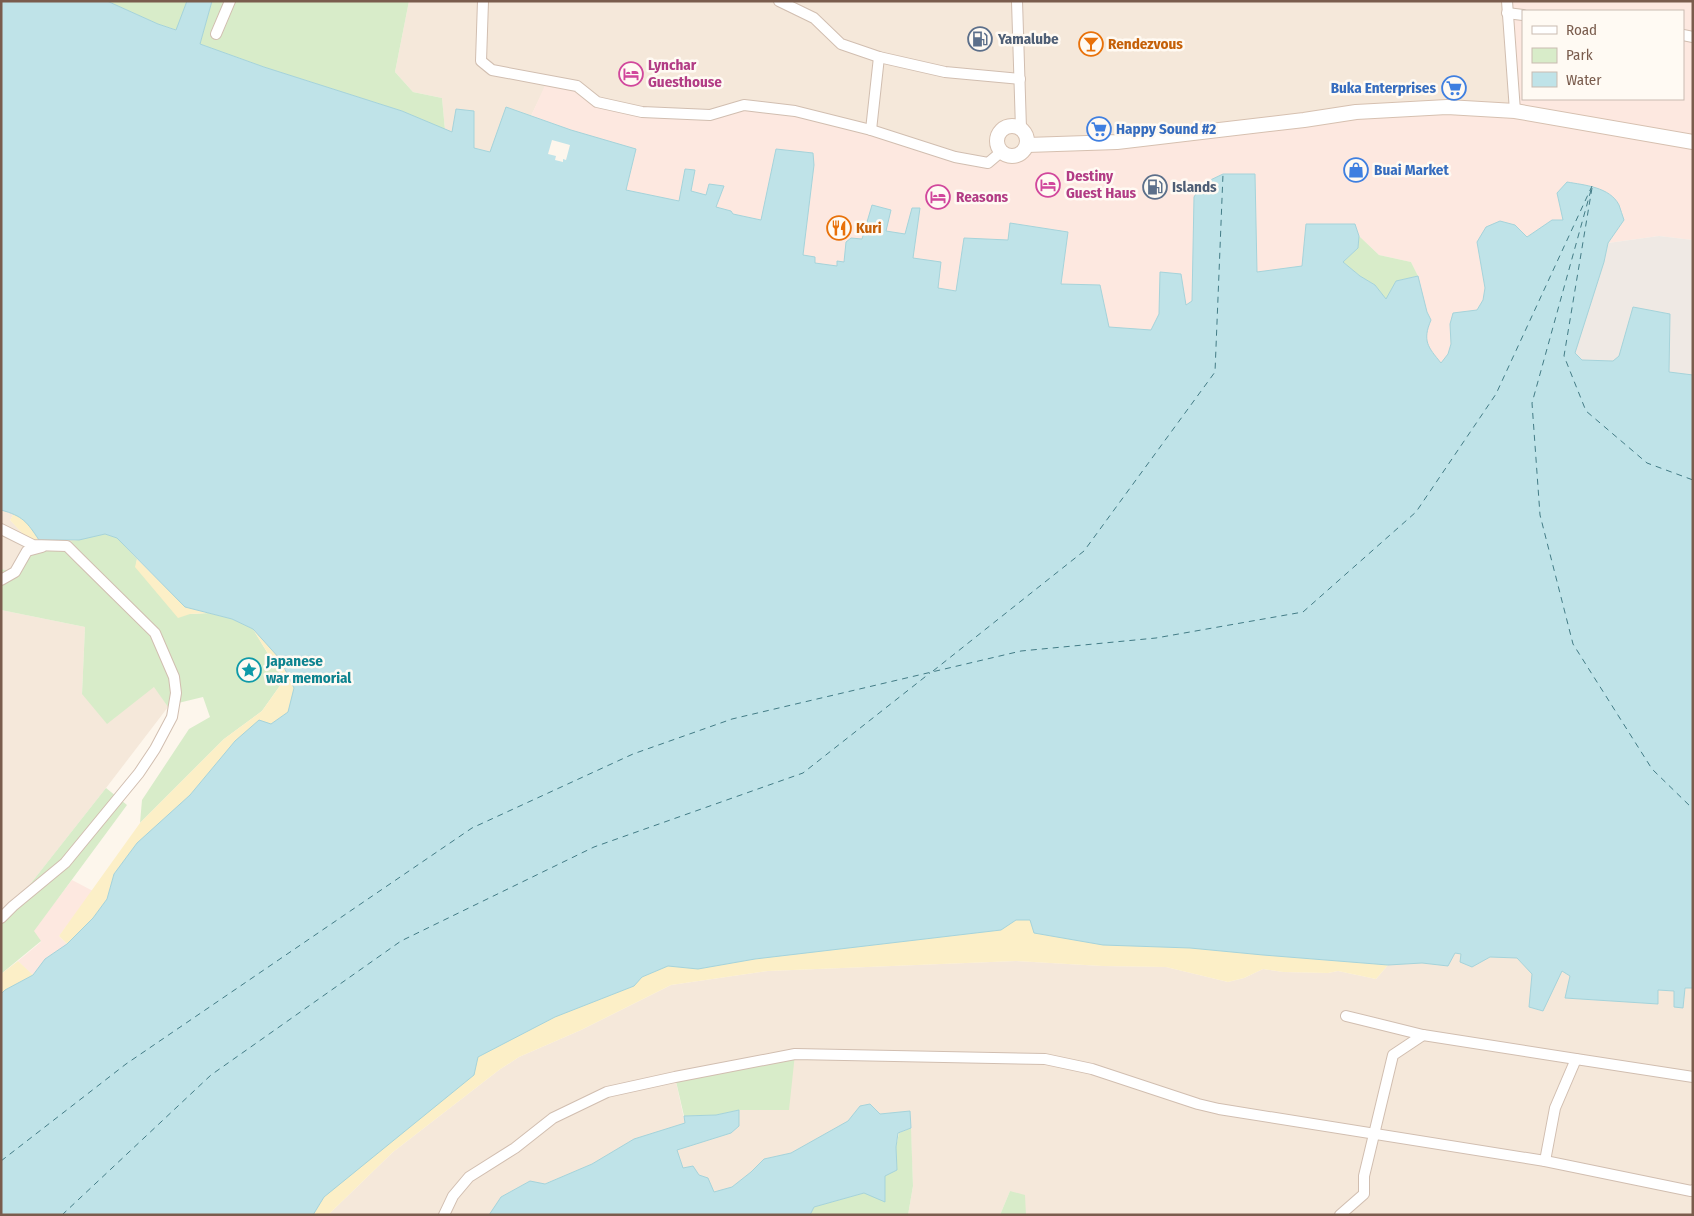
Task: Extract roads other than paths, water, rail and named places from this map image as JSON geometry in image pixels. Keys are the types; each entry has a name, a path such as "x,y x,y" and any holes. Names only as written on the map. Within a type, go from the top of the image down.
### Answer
{"main road":[{"path":"1027,145 1117,142 1356,112 1447,107 1515,111 1693,142"},
{"path":"1008,126 1015,126 1021,129 1027,139 1027,145 1021,154 1014,157 1006,156 997,147 996,140 998,134 1003,129 1008,126"}],"street":[{"path":"216,34 230,1"},
{"path":"483,1 481,61 492,70 577,86 597,102 642,112 710,115 744,105 795,111 871,130 954,157 988,163 1001,152"},
{"path":"779,1 814,18 842,44 879,56 945,72 1020,79"},
{"path":"1017,1 1021,129"},
{"path":"1506,1 1515,111"},
{"path":"1507,13 1522,15"},
{"path":"871,130 879,56"},
{"path":"1,529 33,545 67,546 155,633 174,676 176,693 172,717 155,749 139,773 65,863 1,918"},
{"path":"1,580 15,572 27,551 50,545"},
{"path":"1346,1016 1423,1035 1693,1077"},
{"path":"1340,1215 1364,1194 1364,1176 1393,1056 1423,1035"},
{"path":"444,1215 453,1196 469,1177 515,1148 553,1118 607,1092 795,1054 1045,1059 1092,1069 1198,1104 1219,1109 1545,1161 1693,1190"},
{"path":"1545,1161 1555,1108 1576,1059"}],"water":[{"path":"1,1 107,1 176,30 187,1 212,1 200,44 264,67 402,111 452,132 456,109 474,111 474,148 490,152 506,107 571,130 636,149 626,190 679,201 685,169 695,170 691,191 706,195 709,184 724,186 716,207 731,211 733,214 761,220 776,149 813,153 814,165 803,255 815,257 815,263 837,266 837,261 844,262 846,242 851,238 862,239 872,205 891,210 886,231 905,234 912,208 920,208 913,258 941,262 938,288 956,291 964,238 1008,240 1010,223 1068,232 1061,284 1100,285 1109,327 1151,330 1159,314 1160,272 1181,274 1186,305 1192,301 1194,197 1202,184 1223,174 1255,174 1257,272 1302,266 1306,224 1355,224 1359,236 1358,248 1343,262 1375,285 1386,299 1396,281 1418,276 1427,312 1431,320 1427,333 1428,343 1441,363 1448,354 1451,344 1450,324 1453,313 1477,310 1483,300 1485,288 1477,242 1486,227 1500,221 1515,225 1527,237 1552,220 1563,220 1557,193 1567,182 1596,188 1609,194 1619,205 1624,220 1608,243 1604,262 1575,353 1582,360 1613,361 1619,356 1633,307 1670,314 1669,372 1693,375 1693,988 1685,988 1683,1008 1674,1007 1674,991 1658,990 1658,1004 1565,998 1570,976 1562,971 1543,1011 1529,1007 1532,974 1517,958 1490,957 1472,967 1460,962 1461,954 1455,953 1448,966 1422,963 1388,965 1190,948 1103,945 1034,933 1030,920 1016,920 1001,930 755,959 698,969 668,966 642,977 634,986 555,1017 478,1057 474,1075 324,1197 313,1215 1,1215 1,994 33,975 45,959 67,944 93,918 107,899 114,874 137,843 190,795 235,741 259,720 271,724 288,712 294,688 280,659 253,629 232,619 185,607 117,538 105,534 79,540 39,540 24,520 1,510"},
{"path":"870,1104 880,1114 910,1111 911,1128 898,1133 896,1147 897,1170 885,1176 885,1202 864,1193 814,1207 810,1215 489,1215 501,1197 530,1181 545,1184 592,1164 634,1139 685,1123 684,1116 716,1115 739,1110 739,1126 731,1133 677,1150 683,1168 693,1166 699,1175 708,1178 714,1192 732,1187 764,1159 791,1153 848,1121 860,1106"}],"place":[{"name":"Yamalube","path":"980,39"},
{"name":"Rendezvous","path":"1091,44"},
{"name":"Lynchar Guesthouse","path":"631,74"},
{"name":"Buka Enterprises","path":"1454,88"},
{"name":"Happy Sound #2","path":"1099,129"},
{"name":"Buai Market","path":"1356,170"},
{"name":"Destiny Guest Haus","path":"1048,185"},
{"name":"Islands","path":"1155,187"},
{"name":"Reasons","path":"938,197"},
{"name":"Kuri","path":"839,228"},
{"name":"Japanese war memorial","path":"249,670"}]}
